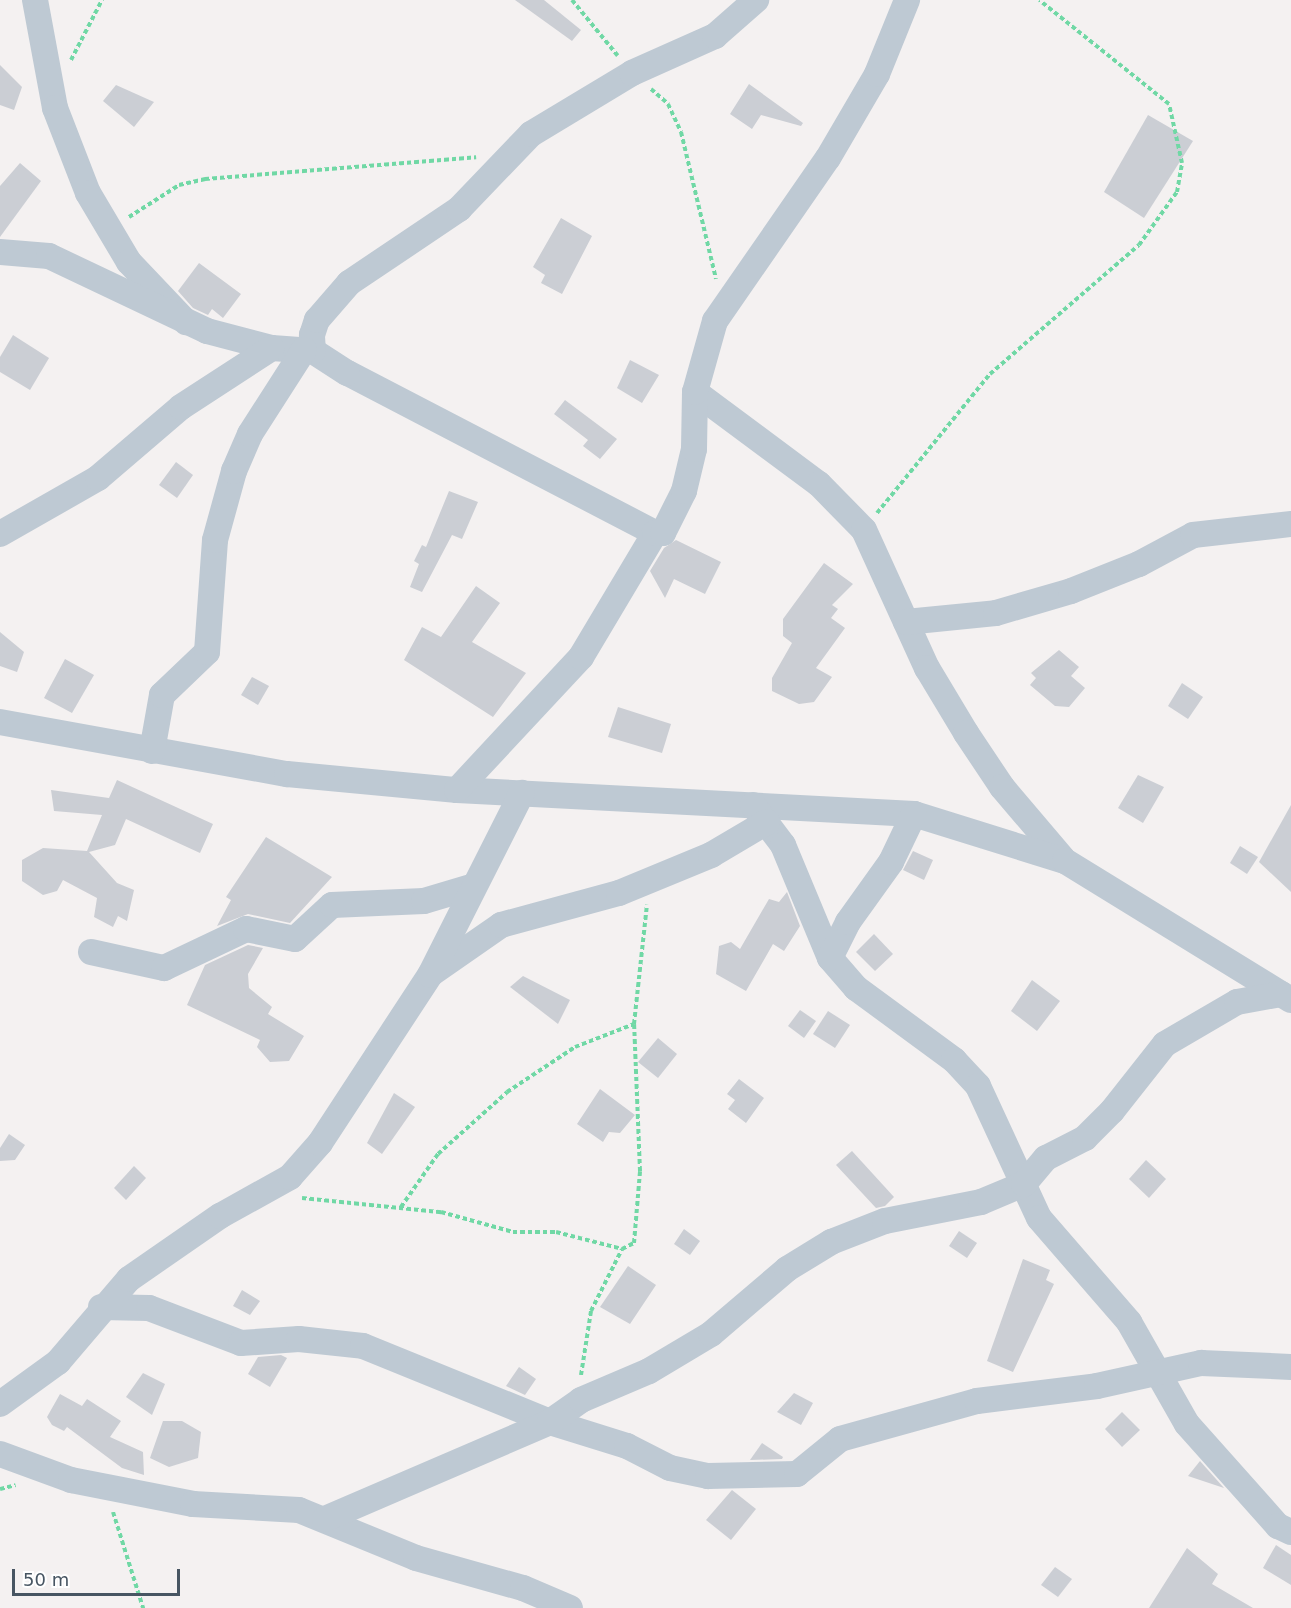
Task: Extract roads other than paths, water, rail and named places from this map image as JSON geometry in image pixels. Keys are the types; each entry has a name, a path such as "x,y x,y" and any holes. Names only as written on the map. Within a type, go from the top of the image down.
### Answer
{"street":[{"path":"35,0 55,108 109,232 154,293 186,322"},
{"path":"152,751 162,695 207,652 215,540 234,471 250,434 308,350 317,320 349,283 459,209 512,152 566,111 632,73 715,36 756,0"},
{"path":"0,252 49,256 186,322 272,348 308,350 655,533 663,533 684,491 694,449 695,392 724,303 828,158 878,74 907,0"},
{"path":"0,534 98,478 181,407 272,348"},
{"path":"695,392 819,484 864,530 906,622 966,733 1002,787 1065,861"},
{"path":"906,622 996,613 1071,591 1139,564 1193,535 1291,524"},
{"path":"457,790 581,657 655,533"},
{"path":"0,723 286,774 760,814 914,814 1065,861 1286,997"},
{"path":"0,1404 58,1362 101,1307 172,1248 290,1177 360,1085 430,975 471,887 522,793"},
{"path":"430,975 501,925 655,878 711,855 760,814"},
{"path":"760,814 783,844 830,958 856,988 954,1060 978,1086 1039,1218 1129,1322 1161,1371 1172,1403 1187,1424 1278,1526 1291,1532"},
{"path":"830,958 848,922 891,862 914,814"},
{"path":"92,952 164,968 246,929 295,939 332,905 424,901 471,887"},
{"path":"325,1519 550,1422 581,1400 711,1334 787,1269 831,1242 885,1221 981,1203 1024,1184 1046,1158 1085,1138 1112,1111 1165,1044 1237,1002 1286,997"},
{"path":"101,1307 149,1308 241,1343 299,1339 363,1346 550,1422 627,1446 670,1468 775,1478 797,1474 840,1439 977,1401 1097,1386 1161,1371 1222,1362 1291,1367"},
{"path":"0,1454 44,1473 193,1504 299,1510 416,1558 523,1588 570,1608"}]}
